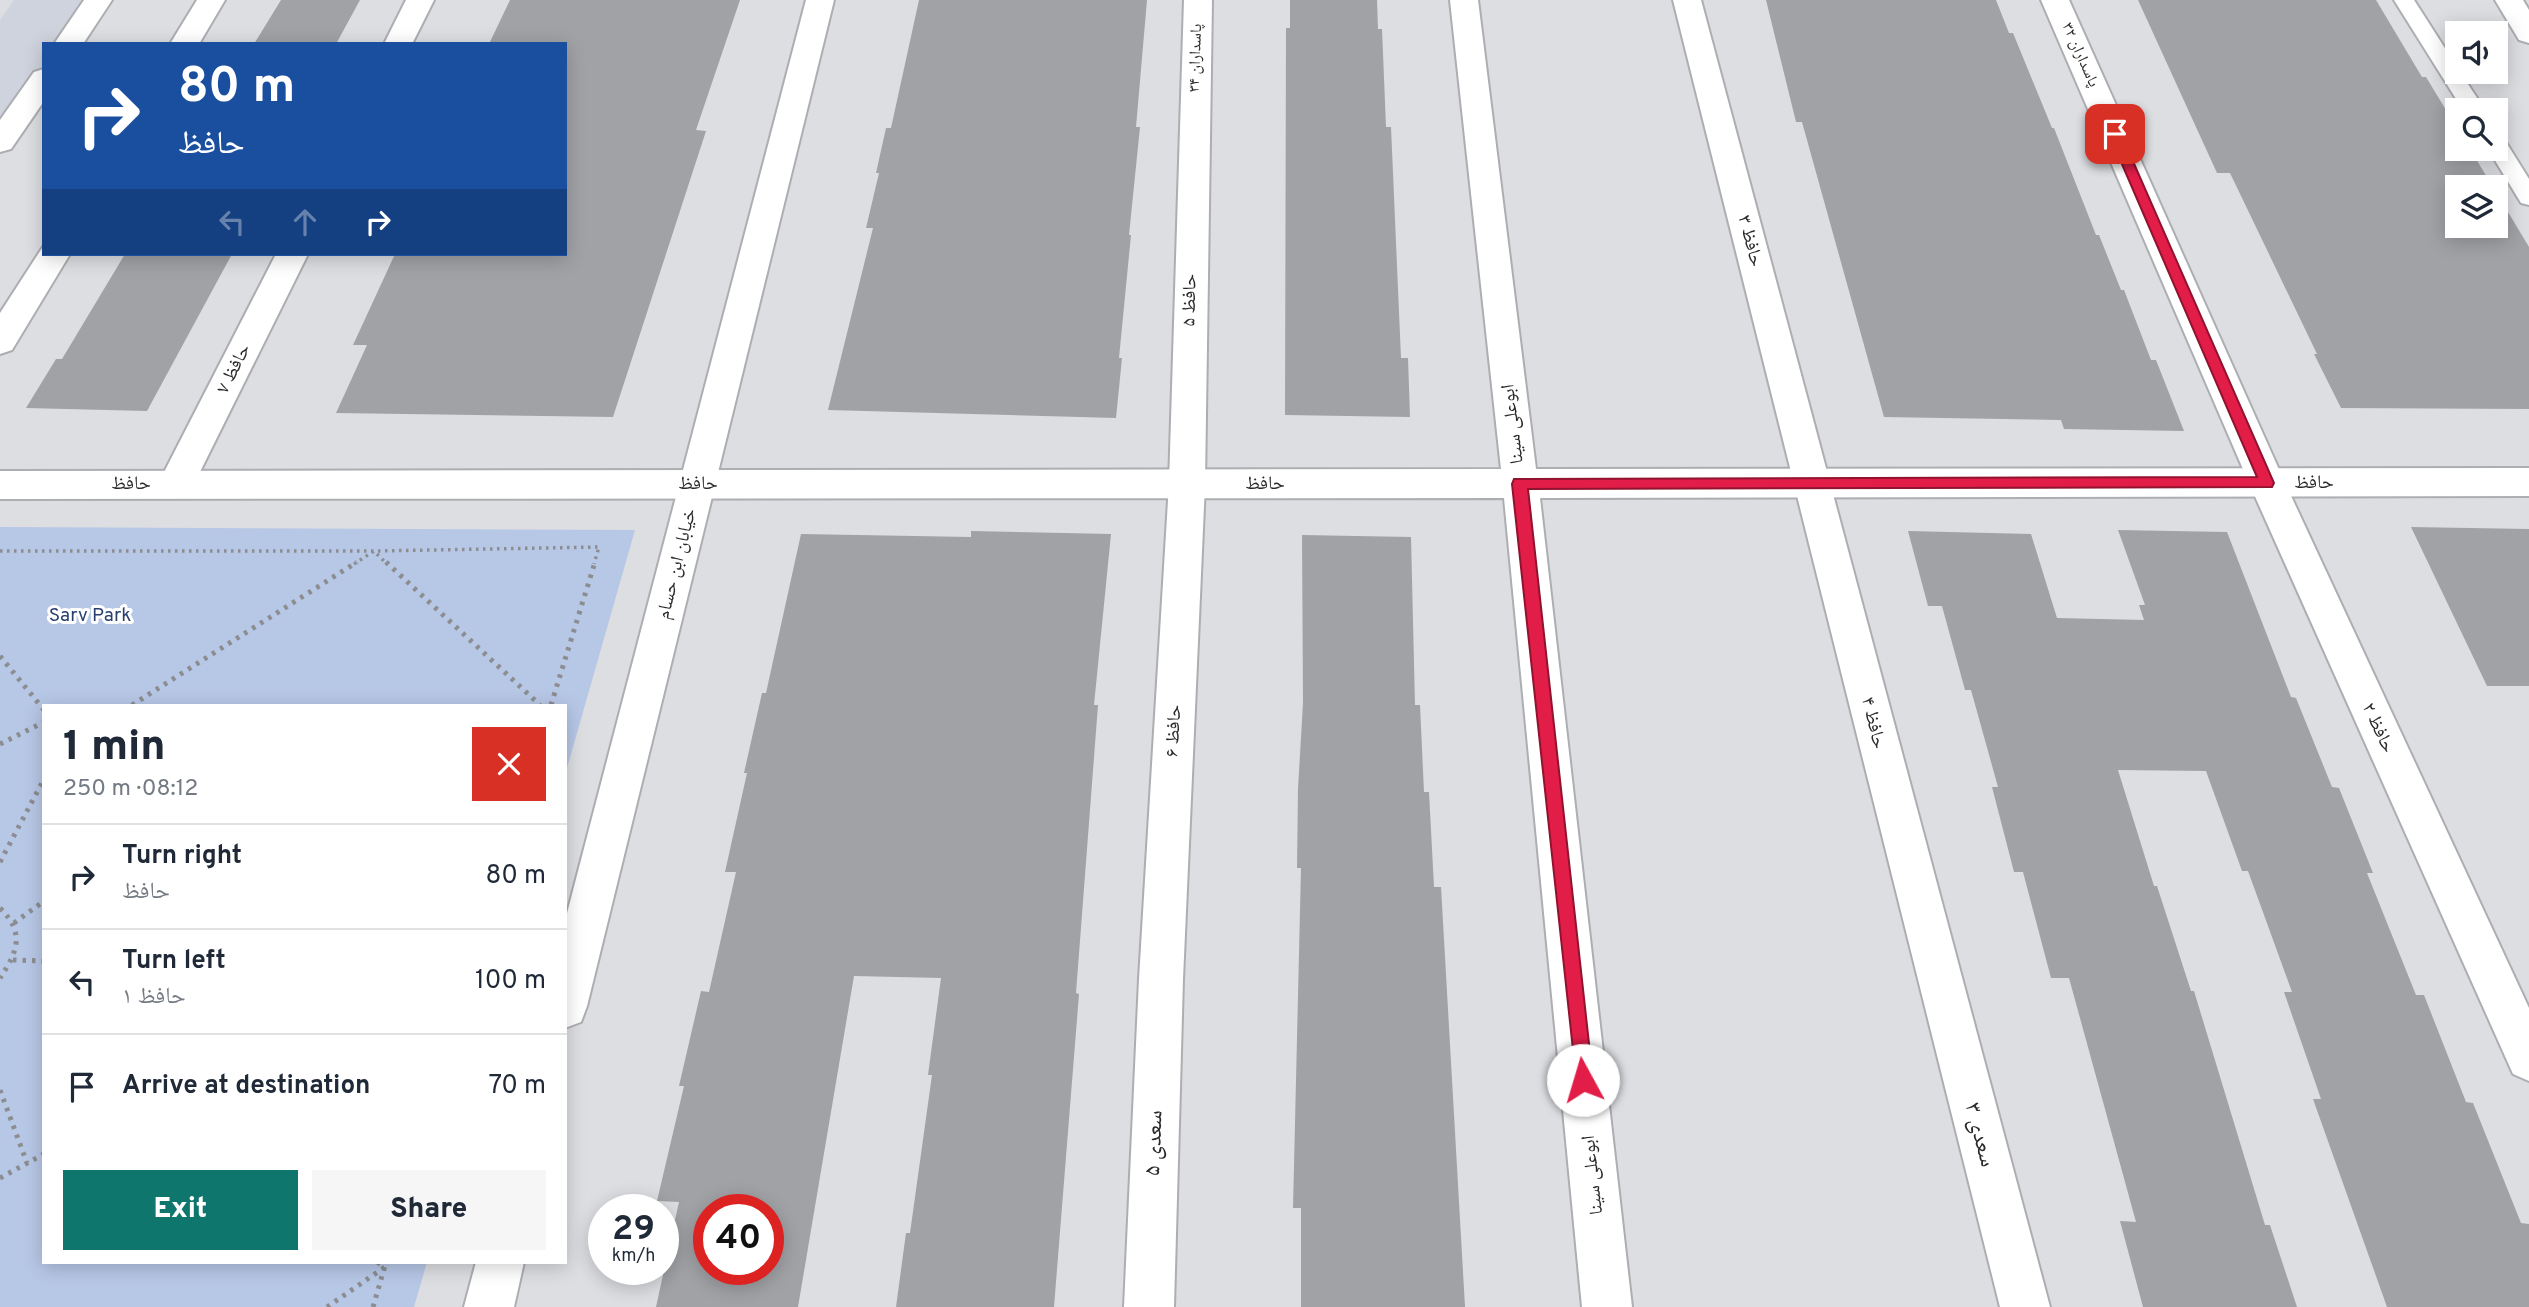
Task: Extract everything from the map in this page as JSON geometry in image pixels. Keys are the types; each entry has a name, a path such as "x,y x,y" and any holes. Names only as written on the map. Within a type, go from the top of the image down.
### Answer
{"street":[{"path":"69,42 98,0"},
{"path":"185,42 211,0"},
{"path":"399,42 420,0"},
{"name":"خیابان ابن حسام","path":"567,998 820,0"},
{"name":"پاسداران ۳۴","path":"1194,117 1198,0"},
{"name":"ابوعلی سینا","path":"1464,0 1520,484 1607,1307"},
{"name":"حافظ ۳","path":"1687,0 1812,483"},
{"name":"پاسداران ۳۲","path":"2055,0 2267,483"},
{"path":"2509,0 2529,34"},
{"path":"0,142 42,82"},
{"name":"حافظ ۵","path":"1187,484 1194,117"},
{"path":"0,341 53,256"},
{"name":"حافظ ۷","path":"176,484 291,256"},
{"name":"حافظ","path":"0,485 2529,482"},
{"name":"حافظ ۴","path":"1812,483 1934,964"},
{"name":"حافظ ۲","path":"2267,483 2529,1058"},
{"name":"حافظ ۶","path":"1161,979 1187,484"},
{"name":"سعدی ۳","path":"1934,964 2025,1307"},
{"name":"سعدی ۵","path":"1149,1307 1161,979"},
{"path":"489,1307 500,1264"}],"lane":[{"path":"2403,0 2466,98"},
{"path":"2507,161 2529,197"}],"path":[{"path":"0,551 374,551 599,547 551,704"},
{"path":"134,704 374,551"},
{"path":"374,551 539,704"},
{"path":"0,656 42,708"},
{"path":"0,744 42,723"},
{"path":"0,862 42,783"},
{"path":"14,923 42,902"},
{"path":"0,908 14,923 18,940 13,960 0,978"},
{"path":"13,960 42,961"},
{"path":"0,1090 27,1163"},
{"path":"0,1178 42,1155"},
{"path":"327,1307 385,1265"},
{"path":"373,1307 385,1265"}],"shaded area":[{"path":"14,0 89,0 60,42 42,42 42,68 0,129 0,20"}],"green space":[{"name":"Sarv Park","path":"0,527 635,530 567,768 567,704 42,704 42,1264 426,1264 414,1307 0,1307"}],"building":[{"path":"281,0 360,0 337,42 255,42"},
{"path":"510,0 740,0 696,130 706,131 613,417 336,413 367,345 353,345 394,256 567,256 567,42 490,42"},
{"path":"919,0 1147,0 1136,127 1140,127 1116,418 828,410 873,228 866,228 879,173 876,173 886,128 891,128"},
{"path":"1290,0 1377,0 1378,29 1382,29 1386,127 1391,127 1401,358 1408,358 1410,417 1285,415 1286,28 1290,28"},
{"path":"1766,0 1996,0 2054,128 2096,235 2099,235 2121,290 2124,290 2151,360 2156,360 2184,431 2064,429 2061,420 1884,417 1802,122 1796,122"},
{"path":"2138,0 2376,0 2422,77 2426,77 2445,108 2445,161 2477,161 2486,175 2445,175 2445,238 2508,238 2508,212 2529,247 2529,409 2341,408 2230,173 2217,173"},
{"path":"124,256 231,256 147,411 26,408 56,359 62,359"},
{"path":"2411,527 2529,529 2529,686 2487,686"},
{"path":"2118,530 2227,532 2291,697 2296,698 2332,787 2339,788 2373,873 2367,873 2416,995 2424,995 2466,1102 2473,1103 2521,1223 2529,1224 2529,1307 2387,1307 2313,1099 2321,1099 2284,992 2292,992 2248,871 2242,871 2206,771 2118,770 2154,886 2157,886 2191,991 2194,991 2265,1225 2270,1225 2297,1307 2143,1307 2120,1221 2136,1222 2069,978 2051,978 2023,872 2014,872 1992,787 1998,787 1971,690 1965,690 1942,606 1928,606 1908,531 2031,534 2057,618 2144,620 2139,605 2145,605"},
{"path":"971,531 1111,534 1094,705 1098,705 1076,993 1079,994 1054,1307 896,1307 906,1233 910,1233 932,1075 928,1075 941,978 854,976 798,1307 656,1307 661,1285 679,1285 679,1194 659,1194 684,1086 679,1086 701,991 709,992 736,872 725,872 747,773 744,773 762,693 766,693 801,534 971,537"},
{"path":"1302,535 1411,537 1415,705 1420,705 1424,792 1429,792 1434,887 1441,887 1465,1307 1301,1307 1301,1208 1293,1208 1301,868 1297,868 1303,703"}],"route":[{"path":"1583,1080 1520,484 2267,483 2115,134"}]}
